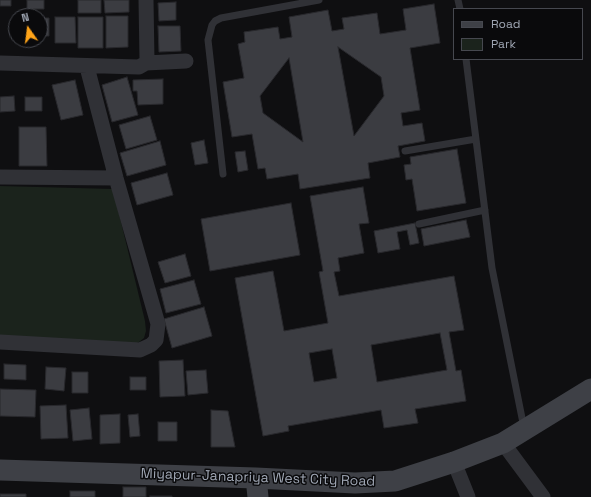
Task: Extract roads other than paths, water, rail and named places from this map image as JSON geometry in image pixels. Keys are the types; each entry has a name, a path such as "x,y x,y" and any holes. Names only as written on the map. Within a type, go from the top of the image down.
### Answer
{"street":[{"path":"146,0 146,63"},
{"path":"0,63 87,67 139,67 146,63 186,61"},
{"path":"0,342 140,350 151,345 156,340 158,324 116,178 87,67"},
{"path":"0,177 116,178"},
{"name":"Miyapur-Janapriya West City Road","path":"0,470 257,488 395,481 454,462 503,443 591,389"},
{"path":"503,443 543,497"},
{"path":"454,462 468,497"}],"lane":[{"path":"223,174 208,40 212,25 215,20 221,18 319,0"},
{"path":"466,60 492,268 524,430"},
{"path":"405,151 476,139"},
{"path":"419,224 485,210"}]}
